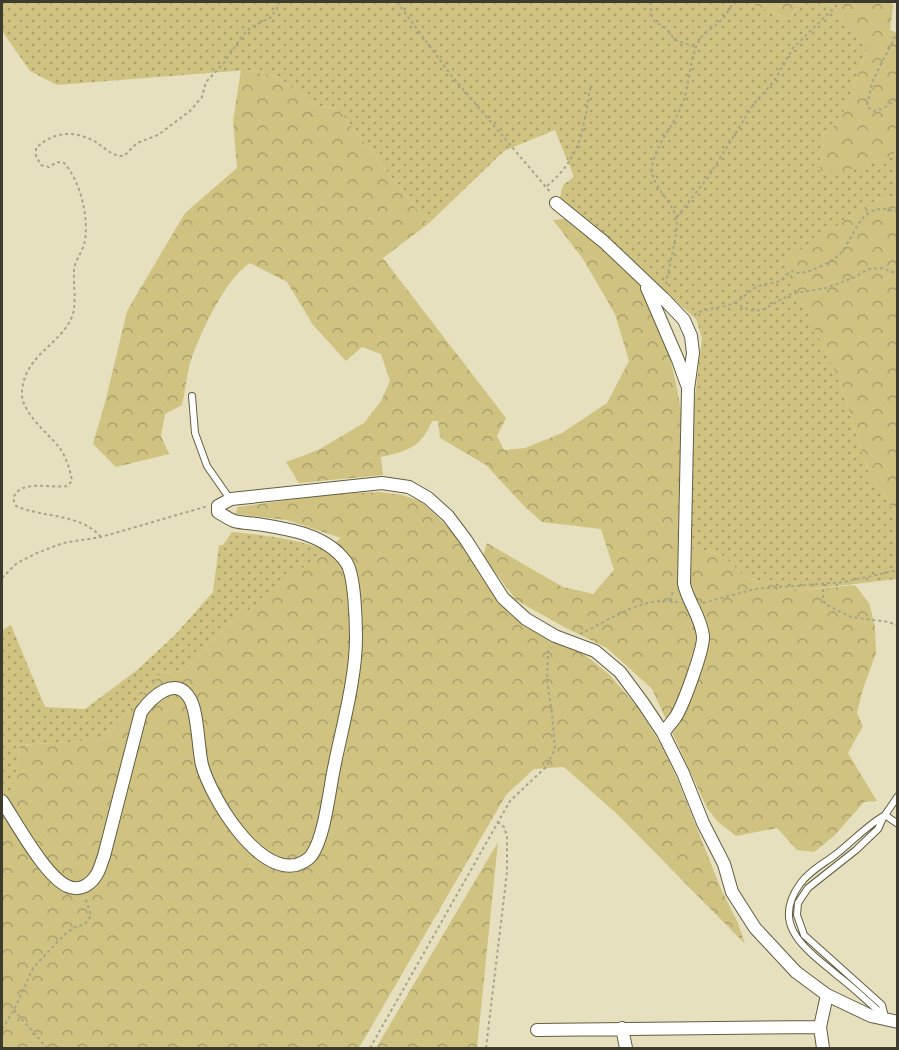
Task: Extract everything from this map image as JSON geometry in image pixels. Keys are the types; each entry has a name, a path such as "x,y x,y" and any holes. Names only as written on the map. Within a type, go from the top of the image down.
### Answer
{"street":[{"path":"556,203 604,242 663,298 684,321 691,336 693,353 688,389 684,584 687,598 698,618 703,637 694,673 676,717 663,733"},
{"path":"639,276 651,294 688,389"},
{"path":"2,801 32,848 55,878 68,887 84,887 95,878 104,856 138,720 146,705 167,688 175,687 183,690 191,700 203,769 221,808 257,851 270,860 294,865 304,862 317,844 322,826 354,660 356,639 354,593 347,564 331,547 306,534 234,521 218,512 218,506 231,499 373,483 409,487 428,498 448,516 503,597 526,619 555,636 595,651 620,672 663,733 724,864 732,892 755,928 796,972 827,995 871,1016 891,1020"},
{"path":"823,1048 820,1027 827,995"},
{"path":"537,1030 820,1027"},
{"path":"622,1028 626,1048"}],"lane":[{"path":"192,396 195,433 207,466 231,499"},
{"path":"891,1020 882,1005 804,935 796,915 798,903 808,888 856,850 878,829 897,796"},
{"path":"885,815 871,823 857,838 801,882 789,907 789,922 794,936 806,949 891,1020"},
{"path":"885,815 897,824"},
{"path":"801,882 808,888"}],"path":[{"path":"101,537 94,530 80,523 16,506 13,499 15,494 25,487 55,488 67,486 72,481 70,470 60,448 29,412 22,400 22,389 31,366 40,352 71,320 74,267 84,242 83,210 78,183 64,164 57,162 50,167 41,165 36,156 36,148 46,138 71,134 90,139 114,156 124,156 137,143 158,135 190,111 202,97 206,82 225,63 242,36 251,27 270,18 277,9 278,2"},
{"path":"397,2 452,75 547,186 556,203"},
{"path":"650,2 652,16 656,22 666,28 675,40 696,47"},
{"path":"677,217 660,190 652,169 659,149 682,107 689,85 696,47 701,36 727,14 733,2"},
{"path":"663,298 677,217 709,176 753,105 774,81 793,48 840,2"},
{"path":"897,31 872,82 867,107 874,111 884,108 897,98"},
{"path":"547,186 570,162 581,139 591,84"},
{"path":"684,321 705,309 719,308 735,302 759,286 778,281 792,272 811,270 835,258 845,248 857,224 877,209 897,212"},
{"path":"735,302 744,308 756,311 791,294 826,288 869,269 882,268 897,274"},
{"path":"2,578 17,562 63,543 101,537 186,511 218,506"},
{"path":"573,642 578,635 645,603 664,600 677,601 692,607 755,589 844,582 897,570"},
{"path":"823,583 822,599 825,604 851,617 889,622 897,626"},
{"path":"370,1048 510,801 546,767 555,750 547,680 548,652 555,636"},
{"path":"486,1048 507,872 507,836 504,827 498,822"},
{"path":"2,1029 14,1010 33,968 64,935 75,927 85,924 91,916 84,887"},
{"path":"14,1010 47,1048"}],"green space":[{"path":"2,2 748,2 789,19 803,2 827,2 832,5 848,30 868,48 840,121 824,133 819,171 887,159 897,151 897,196 874,201 840,383 868,471 897,515 897,579 794,591 745,577 723,556 691,546 693,413 702,338 696,319 560,197 563,185 574,177 555,130 504,151 428,224 338,109 311,104 279,77 247,70 57,85 30,71 2,31"},
{"path":"748,2 803,2 789,19"},
{"path":"827,2 892,2 890,30 897,33 897,151 887,159 842,172 819,171 824,133 840,121 868,48 848,30 832,5"},
{"path":"241,70 279,77 311,104 338,109 428,224 383,258 506,418 497,436 504,450 525,448 562,433 607,403 629,361 615,314 583,259 553,220 566,219 574,223 616,258 637,280 660,325 679,397 681,412 679,544 723,556 745,577 794,591 855,585 869,603 875,626 876,653 857,713 863,726 848,753 877,801 864,802 834,836 814,852 797,850 777,828 736,836 718,822 707,808 652,689 607,648 516,600 483,556 487,543 563,587 593,594 614,570 601,529 542,522 486,465 440,438 438,421 432,421 423,437 412,447 381,457 383,475 299,483 286,462 318,450 364,423 381,401 390,381 381,354 362,347 346,361 313,325 287,282 250,263 231,281 213,310 198,342 189,368 182,405 165,414 161,436 169,454 116,467 93,444 127,311 185,213 237,168 233,121"},
{"path":"898,196 897,515 868,471 840,383 783,261 874,201"},
{"path":"380,492 402,495 420,501 452,532 503,606 525,627 585,655 609,674 638,708 663,748 679,783 745,944 617,814 564,767 534,769 506,795 359,1048 2,1048 2,797 13,793 20,745 103,740 161,673 184,671 223,630 341,538 287,520 235,514 238,507 330,494"},
{"path":"232,532 280,538 326,550 223,630 184,671 161,673 103,740 20,745 13,794 2,797 2,630 11,625 45,707 85,709 137,670 175,635 213,592 219,545 223,545"},
{"path":"498,842 477,1048 376,1048"}]}
